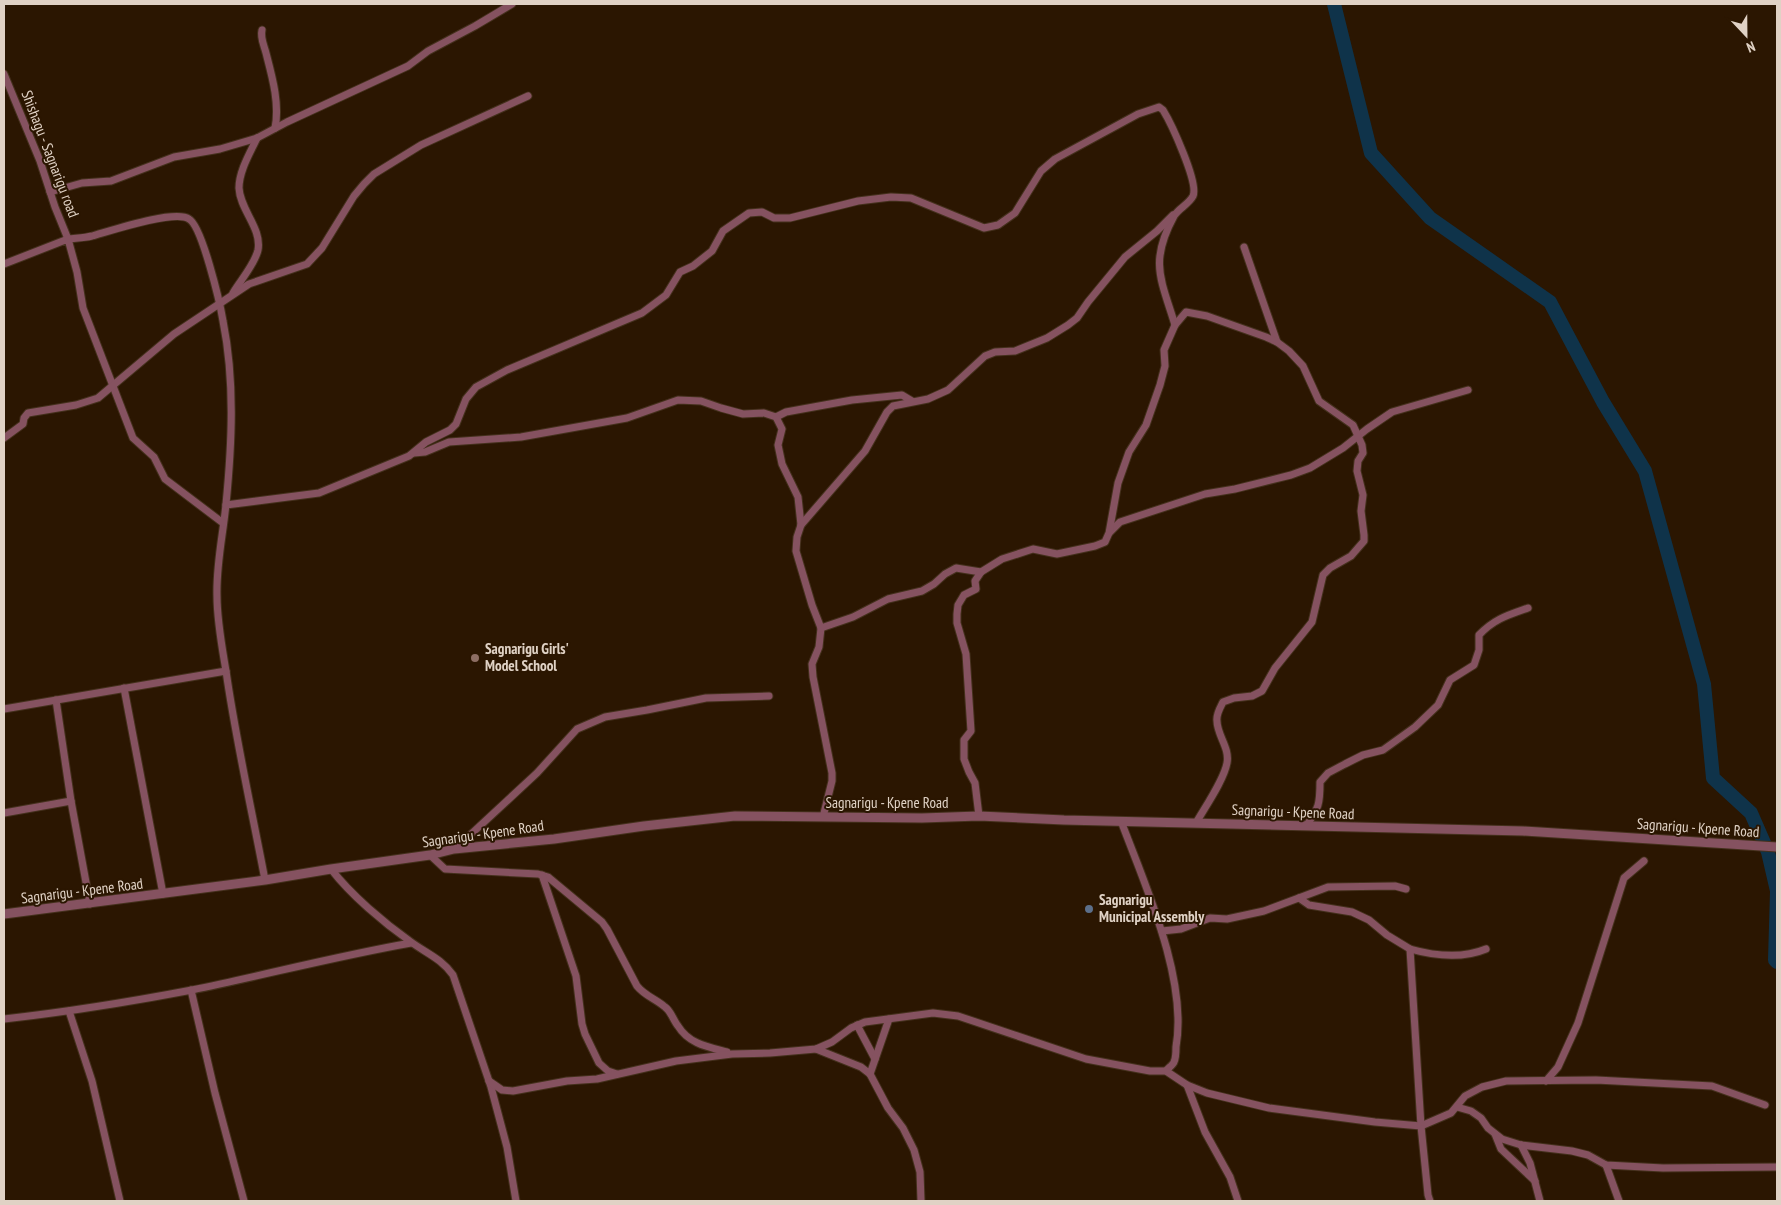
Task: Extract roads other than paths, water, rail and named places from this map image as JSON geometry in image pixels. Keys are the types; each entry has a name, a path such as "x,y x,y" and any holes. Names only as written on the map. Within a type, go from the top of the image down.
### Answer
{"street":[{"path":"50,192 82,183 111,181 174,157 220,149 258,138 274,128 408,66 428,51 512,4"},
{"path":"262,30 261,38 267,55 277,114 274,128"},
{"name":"Shishagu - Sagnarigu road","path":"4,74 40,161 68,239 90,236 154,220 184,216 193,222 196,228 220,303"},
{"path":"4,438 23,424 24,418 28,413 98,398 174,334 232,294 249,284 307,264 322,248 354,196 364,184 398,158 421,145 528,96"},
{"path":"226,505 319,493 349,482 413,453 426,442 450,430 456,424 466,399 476,387 507,370 642,313 666,295 680,272 693,266 712,250 723,231 749,212 762,212 774,218 790,218 858,201 891,197 911,198 984,228 998,225 1015,213 1040,171 1055,159 1138,114 1159,107 1163,110 1178,139 1194,187 1192,196 1176,213 1125,257 1077,318 1068,325 1047,338 1015,351 995,352 985,356 948,390 928,399 893,406 887,412 865,451 801,525 797,537 796,551 821,628 819,647 812,664 832,773 832,781 823,817"},
{"path":"232,294 253,261 258,249 258,239 239,189 247,157 258,138"},
{"path":"1175,325 1162,285 1158,260 1169,226 1176,213"},
{"path":"4,264 68,239 77,272 83,308 133,438 154,457 165,479 223,523"},
{"path":"1244,247 1277,342"},
{"path":"220,303 231,376 231,424 226,505 218,550 217,595 231,707 265,880"},
{"path":"1110,533 1118,483 1129,452 1146,426 1165,366 1164,350 1175,325 1186,312 1194,312 1277,342 1299,360 1319,401 1353,425 1359,436 1363,453 1358,461 1357,471 1364,495 1361,511 1364,541 1351,556 1330,568 1323,575 1312,622 1275,668 1262,690 1252,696 1234,698 1223,702 1217,714 1216,723 1226,749 1227,763 1220,781 1196,823"},
{"path":"979,816 975,783 964,759 964,740 971,730 966,654 957,623 958,605 964,595 976,589 975,581 981,572 1002,560 1033,549 1057,554 1095,546 1104,542 1120,522 1205,494 1235,490 1310,468 1343,448 1392,412 1468,390"},
{"path":"413,453 424,452 449,442 521,437 627,418 678,400 701,401 743,414 764,414 776,417 786,412 852,400 902,395 912,401"},
{"path":"776,417 782,429 778,445 782,464 798,497 801,525"},
{"path":"821,628 860,615 888,599 922,591 956,568 981,572"},
{"path":"1306,826 1317,811 1320,797 1320,782 1328,774 1363,755 1383,750 1429,716 1438,706 1450,680 1474,665 1479,650 1479,635 1489,624 1528,608"},
{"path":"4,709 226,671"},
{"path":"124,688 163,894"},
{"path":"454,850 537,773 577,729 605,717 706,698 769,696"},
{"path":"56,700 71,800 90,904"},
{"path":"4,813 71,800"},
{"name":"Sagnarigu - Kpene Road","path":"4,914 265,880 454,850 735,816 922,818 979,816 1524,832 1774,846"},
{"path":"1121,821 1150,895 1162,932 1172,973 1178,1016 1178,1037 1174,1062 1166,1071"},
{"path":"430,855 444,869 542,875 548,877 602,922 637,986 643,994 666,1007 678,1027 687,1037 697,1044 732,1054"},
{"path":"1546,1081 1558,1067 1578,1022 1624,878 1644,861"},
{"path":"331,869 357,898 411,942 443,962 453,975 489,1081 507,1147 516,1201"},
{"path":"542,875 576,976 585,1034 599,1063 608,1071 617,1074"},
{"path":"1162,932 1181,929 1210,918 1227,918 1264,911 1328,887 1387,886 1406,889"},
{"path":"1299,898 1309,905 1352,912 1369,920 1387,935 1410,949 1437,956 1474,954 1486,949"},
{"path":"4,1019 69,1011 191,990 411,942"},
{"path":"1410,949 1421,1126 1429,1199"},
{"path":"191,990 215,1094 244,1201"},
{"path":"69,1011 92,1081 120,1201"},
{"path":"816,1050 832,1042 851,1028 865,1022 933,1013 958,1016 1086,1059 1150,1071 1166,1071 1187,1085 1269,1108 1375,1122 1421,1126 1451,1114 1465,1096 1482,1087 1506,1081 1596,1080 1712,1086 1764,1105"},
{"path":"870,1074 889,1019"},
{"path":"857,1025 875,1059"},
{"path":"489,1081 502,1090 513,1091 568,1081 597,1079 676,1060 732,1054 816,1050 861,1067 870,1074 888,1108 903,1128 914,1150 920,1172 921,1201"},
{"path":"1187,1085 1205,1132 1230,1178 1238,1201"},
{"path":"1458,1106 1471,1111 1481,1118 1488,1128 1502,1139 1521,1145 1572,1151 1588,1155 1606,1165 1663,1168 1777,1167"},
{"path":"1495,1134 1501,1149 1536,1181"},
{"path":"1521,1145 1530,1163 1540,1201"},
{"path":"1606,1165 1619,1201"}],"waterway":[{"path":"1334,4 1371,153 1430,218 1550,302 1603,402 1645,471 1704,684 1713,778 1751,813 1768,852 1777,891 1775,960 1777,962"}],"place":[{"name":"Sagnarigu Girls' Model School","path":"475,658"},
{"name":"Sagnarigu Municipal Assembly","path":"1089,909"}]}
